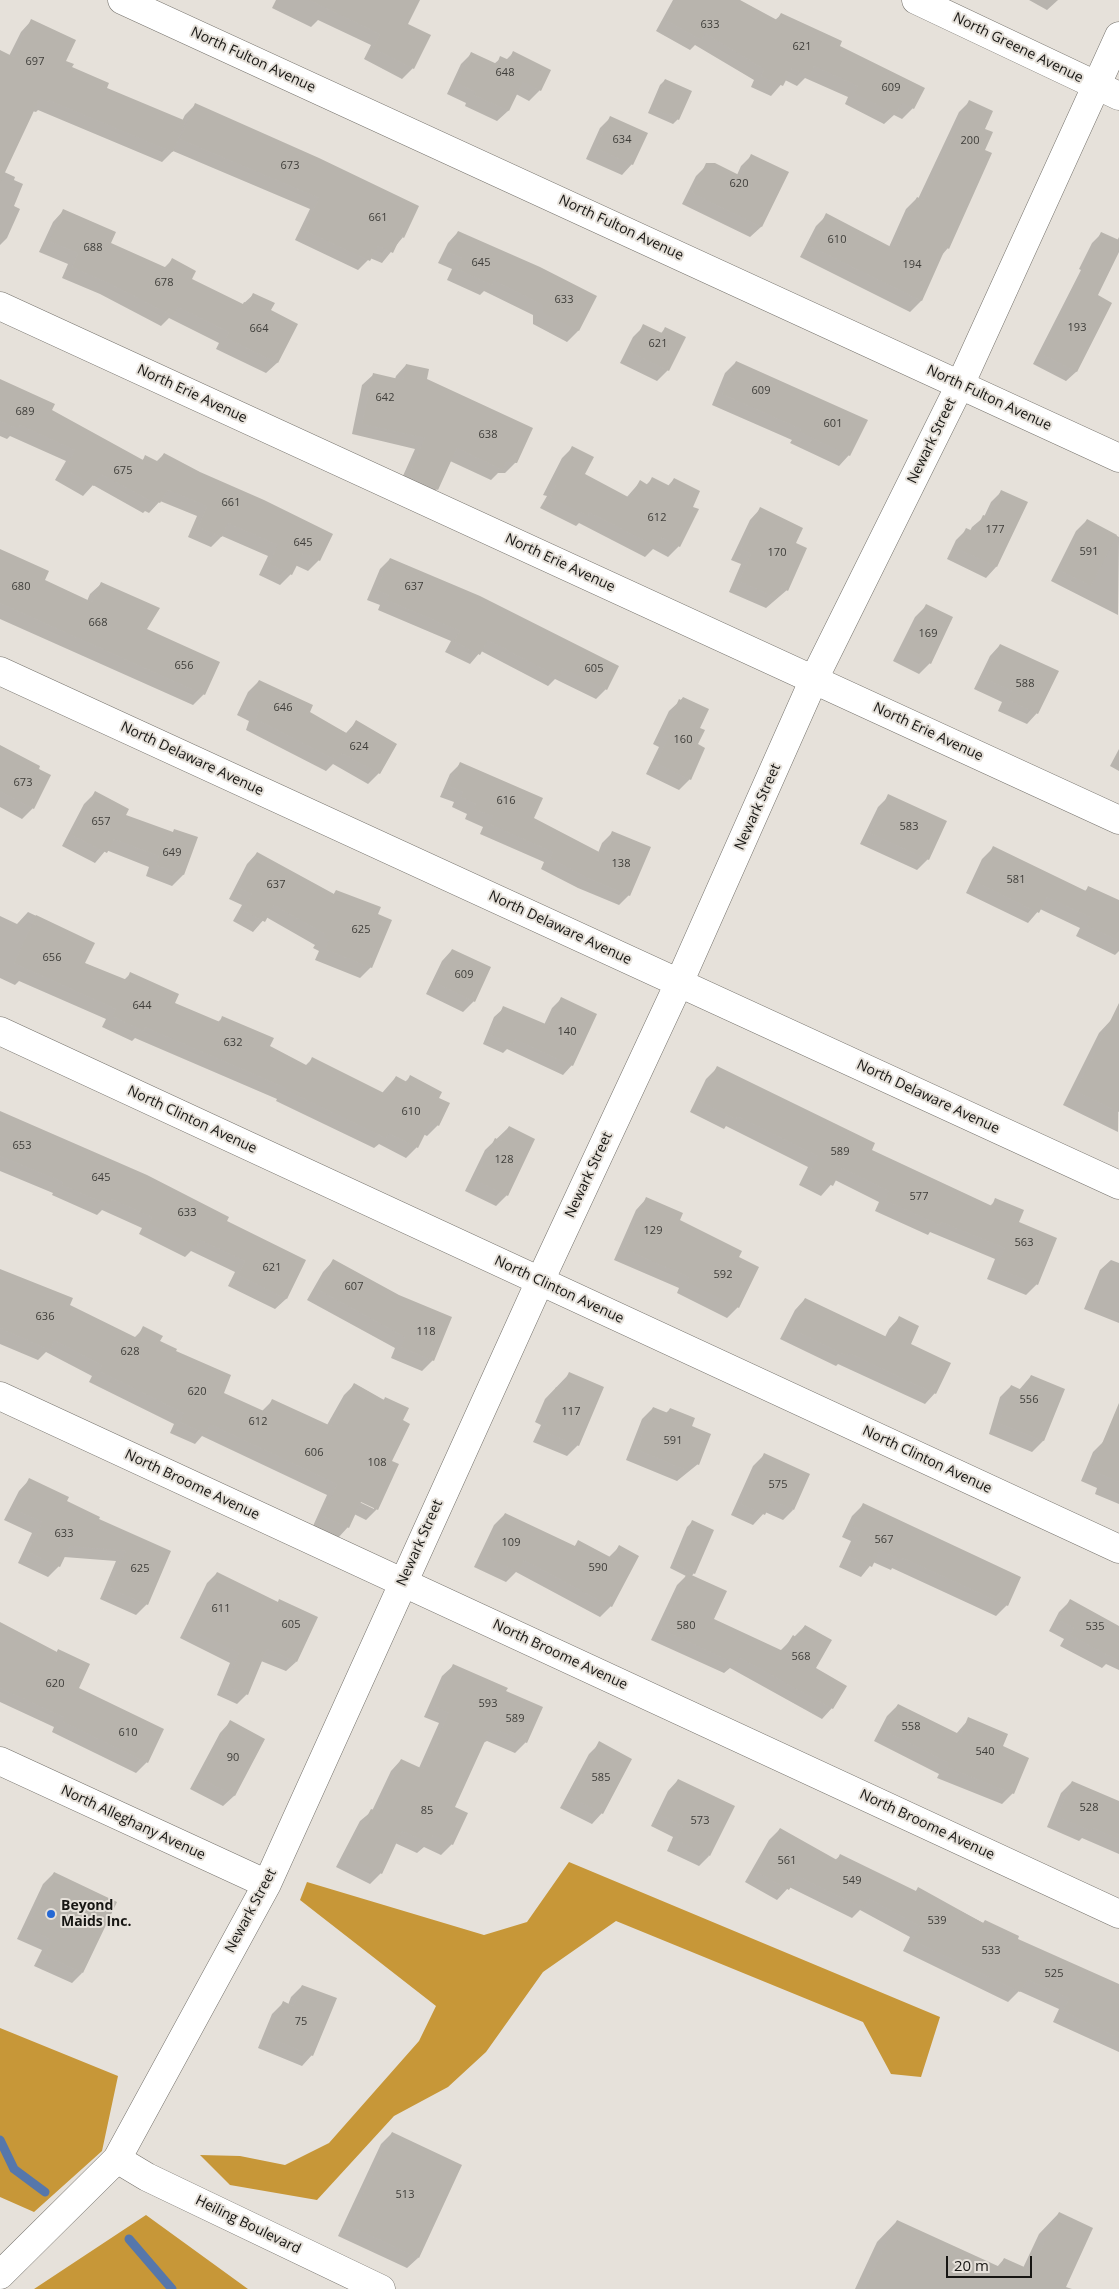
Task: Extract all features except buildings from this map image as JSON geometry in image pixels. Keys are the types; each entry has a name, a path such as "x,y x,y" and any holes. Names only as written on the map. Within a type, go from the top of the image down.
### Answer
{"street":[{"name":"North Fulton Avenue","path":"122,0 1119,458"},
{"name":"North Greene Avenue","path":"916,0 1108,91"},
{"name":"Newark Street","path":"0,2275 117,2159 267,1884 540,1281 679,983 814,680 960,384 1108,91 1119,36"},
{"name":"North Erie Avenue","path":"0,306 1119,820"},
{"name":"North Delaware Avenue","path":"0,671 1119,1185"},
{"name":"North Clinton Avenue","path":"0,1031 1119,1549"},
{"name":"North Broome Avenue","path":"0,1396 1119,1914"},
{"name":"North Alleghany Avenue","path":"0,1761 267,1884"},
{"name":"Heiling Boulevard","path":"117,2159 147,2177 381,2289"}],"shaded area":[{"path":"569,1862 940,2017 921,2077 891,2074 863,2022 616,1921 543,1972 486,2052 448,2087 394,2116 317,2200 230,2185 200,2155 240,2156 285,2165 329,2143 419,2041 436,2006 300,1900 307,1882 484,1935 527,1922"},
{"path":"0,2028 118,2076 102,2151 34,2212 0,2197"},
{"path":"146,2215 248,2289 34,2289"}],"waterway":[{"path":"0,2140 14,2169 45,2192"},
{"path":"129,2239 172,2289"}],"place":[{"name":"Beyond Maids Inc.","path":"51,1914"}]}
